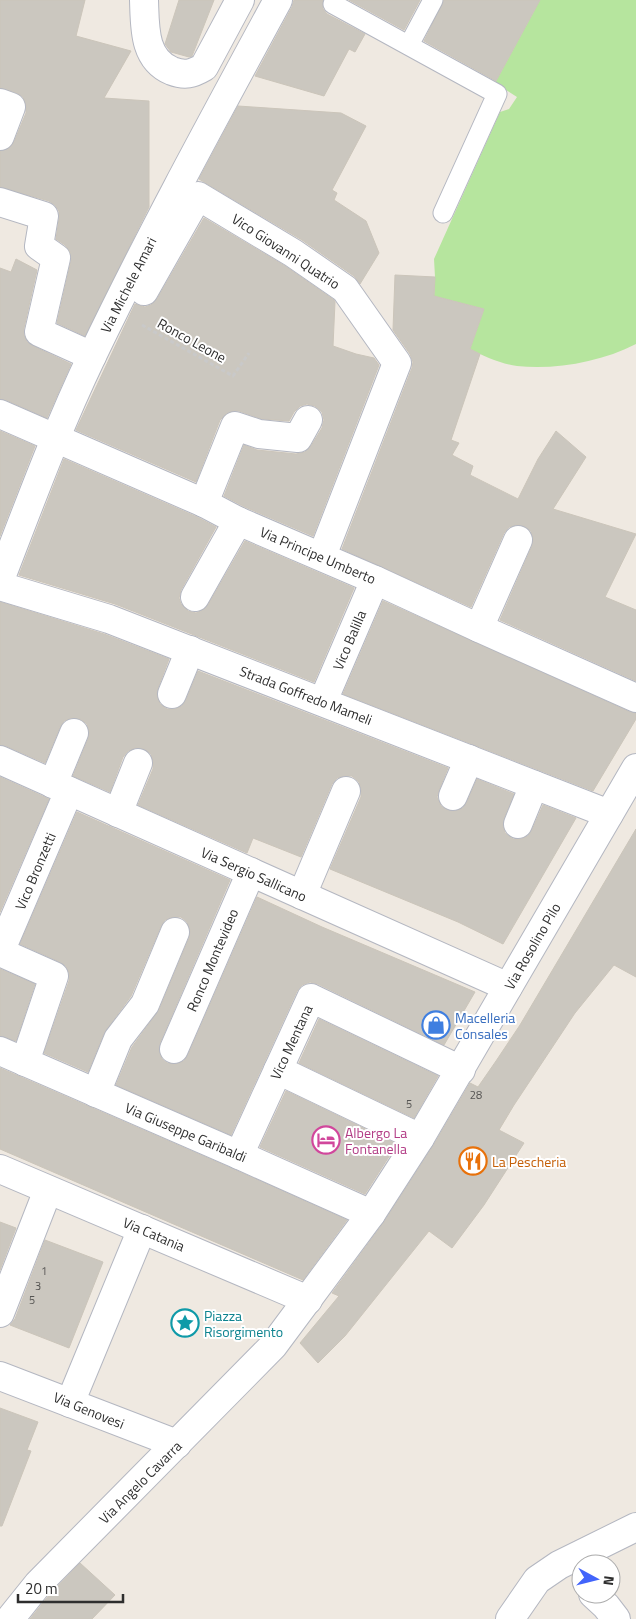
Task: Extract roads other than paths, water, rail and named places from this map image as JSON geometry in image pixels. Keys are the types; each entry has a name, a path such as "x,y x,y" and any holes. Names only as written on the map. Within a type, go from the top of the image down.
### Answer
{"street":[{"path":"144,0 145,34 152,56 163,68 182,75 194,73 204,67 240,0"},
{"name":"Via Michele Amari","path":"0,580 56,438 92,356 176,189 278,0"},
{"path":"0,103 11,107 0,136"},
{"name":"Vico Giovanni Quatrio","path":"115,310 143,292 198,196 293,253 345,289 397,363 322,556"},
{"path":"0,202 44,216 40,246 56,258 39,332 92,356"},
{"name":"Via Principe Umberto","path":"0,414 204,503 238,521 322,556 636,698"},
{"path":"204,503 235,426 260,434 298,438 308,420"},
{"path":"195,597 238,521"},
{"path":"479,628 518,540"},
{"name":"Vico Balilla","path":"323,701 375,580"},
{"name":"Strada Goffredo Mameli","path":"0,586 109,619 323,701 608,814"},
{"path":"172,694 190,650"},
{"name":"Vico Bronzetti","path":"25,1062 54,976 0,952 61,788 74,733"},
{"path":"454,796 469,759"},
{"name":"Via Sergio Sallicano","path":"0,760 508,987"},
{"path":"118,813 138,763"},
{"name":"Via Rosolino Pilo","path":"273,1346 371,1214 420,1138 636,768"},
{"path":"518,824 534,785"},
{"path":"302,895 346,791"},
{"name":"Ronco Montevideo","path":"174,1049 250,872"},
{"path":"96,1093 118,1039 145,1004 175,932"},
{"name":"Vico Mentana","path":"239,1154 311,998 460,1070"},
{"name":"Via Giuseppe Garibaldi","path":"0,1051 239,1154 371,1214"},
{"path":"278,1070 420,1138"},
{"name":"Via Catania","path":"0,1169 308,1300"},
{"path":"0,1313 48,1190"},
{"path":"70,1403 142,1229"},
{"name":"Via Angelo Cavarra","path":"10,1619 38,1584 273,1346"},
{"name":"Via Genovesi","path":"0,1376 177,1444"},
{"path":"510,1619 538,1580 559,1565 636,1527"},
{"path":"559,1565 571,1575"},
{"path":"604,1604 616,1619"}],"lane":[{"path":"409,45 433,0"},
{"path":"333,4 497,94 443,213"}],"place":[{"name":"Macelleria Consales","path":"436,1025"},
{"name":"Albergo La Fontanella","path":"326,1140"},
{"name":"La Pescheria","path":"473,1161"},
{"name":"Piazza Risorgimento","path":"185,1323"}]}
